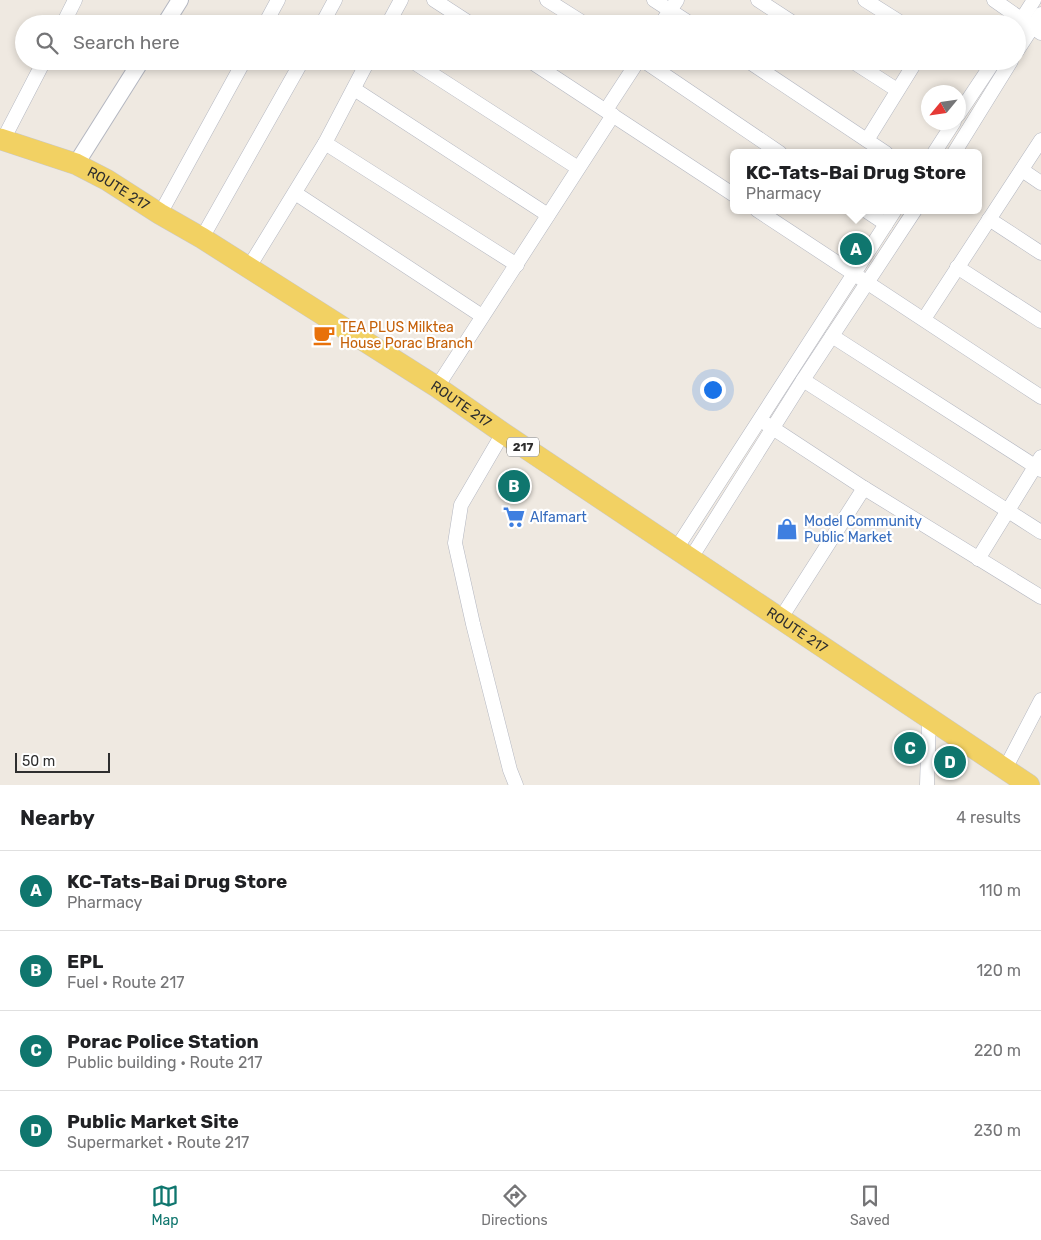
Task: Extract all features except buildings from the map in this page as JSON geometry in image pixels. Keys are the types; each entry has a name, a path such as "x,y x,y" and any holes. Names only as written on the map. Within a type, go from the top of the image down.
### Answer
{"main road":[{"name":"ROUTE 217","path":"2,140 76,164 107,180 249,267 437,387 1029,785"}],"street":[{"path":"68,15 75,0"},
{"path":"171,15 180,0"},
{"path":"270,15 278,0"},
{"path":"327,15 335,0"},
{"path":"393,15 401,0"},
{"path":"434,0 457,15"},
{"path":"547,0 571,15"},
{"path":"654,0 673,5 682,15"},
{"path":"758,0 781,15"},
{"path":"865,0 889,15"},
{"path":"994,0 1014,15"},
{"path":"1028,26 1034,0"},
{"path":"1028,26 1041,14"},
{"path":"2,140 39,70"},
{"path":"76,164 135,70"},
{"path":"160,214 239,70"},
{"path":"202,238 297,70"},
{"path":"249,267 325,143 364,70"},
{"path":"426,70 578,168"},
{"path":"544,70 730,192"},
{"path":"437,387 578,168 633,70"},
{"path":"657,70 774,149"},
{"path":"762,70 880,149"},
{"path":"866,70 897,90"},
{"path":"867,140 910,70"},
{"path":"966,103 988,70"},
{"path":"956,149 1005,70"},
{"path":"354,89 548,215"},
{"path":"937,149 949,130"},
{"path":"924,319 1041,140"},
{"path":"325,143 516,265"},
{"path":"1022,170 1041,183"},
{"path":"294,193 482,316"},
{"path":"763,214 1041,397"},
{"path":"872,214 886,224"},
{"path":"684,553 759,420 892,214"},
{"path":"684,553 772,428 912,214"},
{"path":"989,219 1041,253"},
{"path":"957,267 1041,321"},
{"path":"832,336 1039,464 1007,511 978,559"},
{"path":"803,380 1041,532"},
{"path":"759,420 864,488 1041,597"},
{"path":"503,433 461,505 455,543 504,744 516,785"},
{"path":"781,618 864,488"},
{"path":"1005,769 1041,700"},
{"path":"926,785 929,717"}],"place":[{"name":"KC-Tats-Bai Drug Store","path":"856,249"},
{"name":"TEA PLUS Milktea House Porac Branch","path":"324,335"},
{"name":"EPL","path":"514,486"},
{"name":"Alfamart","path":"514,517"},
{"name":"Model Community Public Market","path":"787,529"},
{"name":"Porac Police Station","path":"910,748"},
{"name":"Public Market Site","path":"950,762"}]}
